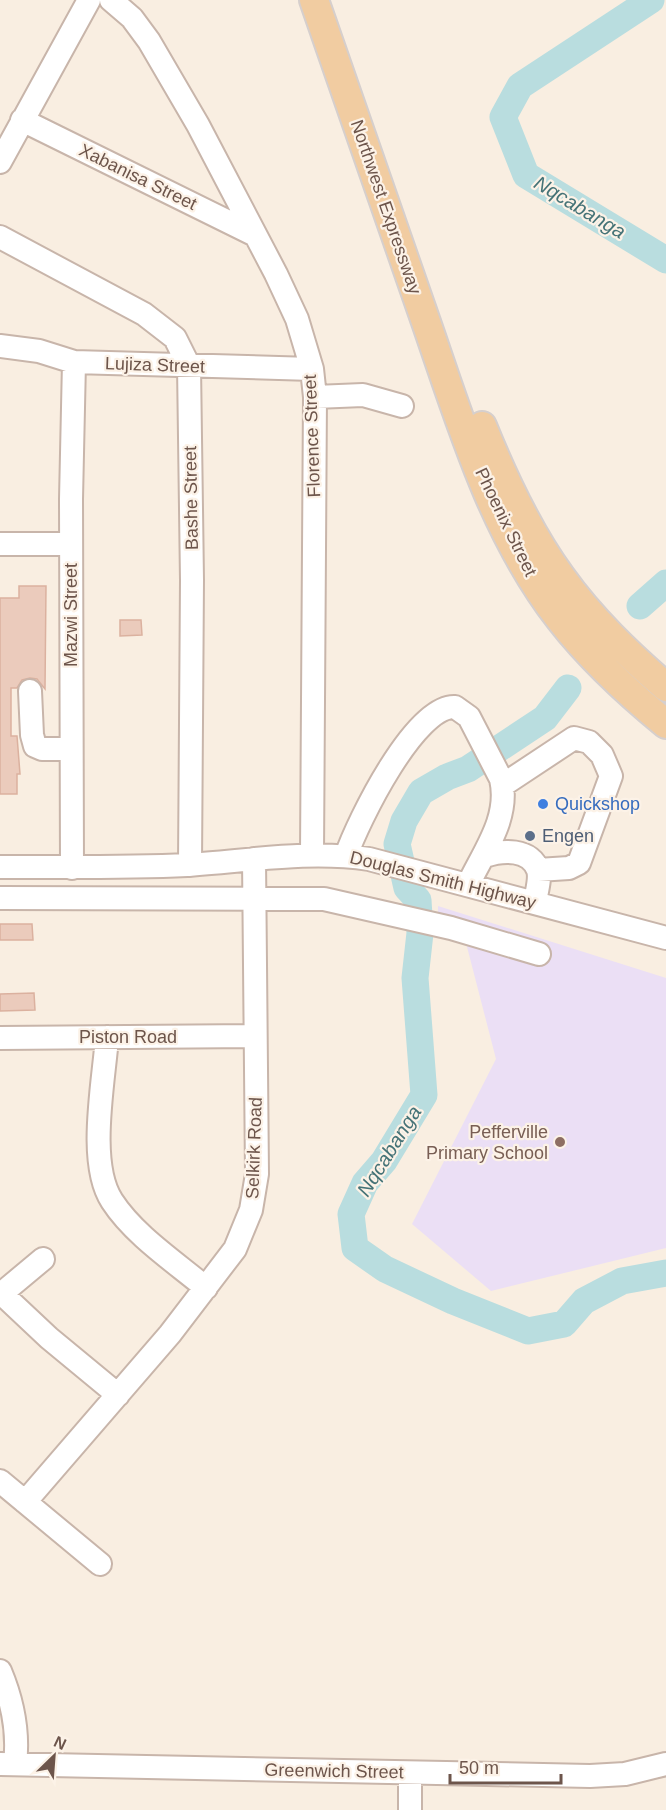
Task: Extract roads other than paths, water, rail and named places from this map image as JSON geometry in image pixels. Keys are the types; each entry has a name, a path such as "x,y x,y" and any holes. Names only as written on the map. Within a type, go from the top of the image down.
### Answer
{"main road":[{"name":"Northwest Expressway","path":"314,0 466,412"},
{"name":"Northwest Expressway","path":"332,0 466,412"},
{"name":"Phoenix Street","path":"466,412 526,520 561,577 620,646 666,687"},
{"name":"Phoenix Street","path":"466,412 492,501 522,561 558,618 596,663 666,724"}],"street":[{"path":"0,162 89,0"},
{"name":"Florence Street","path":"111,0 132,18 149,41 198,125 294,312 312,369 315,397 312,854"},
{"name":"Xabanisa Street","path":"22,120 253,234"},
{"name":"Bashe Street","path":"0,237 144,314 175,338 189,366 192,569 190,865"},
{"name":"Lujiza Street","path":"0,346 39,351 74,362 312,369"},
{"name":"Mazwi Street","path":"72,868 71,544 74,362"},
{"path":"315,397 363,395 402,406"},
{"path":"0,544 71,544"},
{"path":"30,691 32,735 35,746 42,749 71,749"},
{"path":"346,856 357,825 376,788 396,758 438,711 447,706 464,711 480,735 502,782 502,812 485,856 468,885"},
{"path":"502,782 574,738 589,742 608,764 611,776 607,791 579,863 569,868 538,870"},
{"path":"485,856 499,851 518,853 527,857 538,870 535,903"},
{"name":"Douglas Smith Highway","path":"0,867 190,865 312,854 346,856 443,878 666,938"},
{"name":"Selkirk Road","path":"25,1502 118,1395 206,1288 245,1229 255,1192 254,859"},
{"path":"0,898 324,899 451,928 539,954"},
{"name":"Piston Road","path":"0,1038 255,1036"},
{"path":"108,1037 100,1157 103,1180 111,1200 123,1215 206,1288"},
{"path":"43,1259 1,1293 31,1323 118,1395"},
{"path":"0,1481 100,1564"},
{"path":"0,1671 16,1722 18,1740 8,1764"},
{"name":"Greenwich Street","path":"8,1764 590,1776 625,1774 666,1764"},
{"path":"410,1773 410,1810"}],"waterway":[{"name":"Nqcabanga","path":"651,0 520,86 503,117 526,175 666,260"},
{"name":"Nqcabanga","path":"640,606 666,583"},
{"name":"Nqcabanga","path":"568,688 545,718 468,769 447,777 421,792 404,821 397,844 407,888 418,900 420,933 415,978 424,1095 384,1161 365,1183 351,1214 355,1248 385,1269 453,1301 528,1331 564,1324 584,1301 622,1281 666,1273"}],"place":[{"name":"Quickshop","path":"543,804"},
{"name":"Engen","path":"530,836"},
{"name":"Pefferville Primary School","path":"560,1142"}]}
